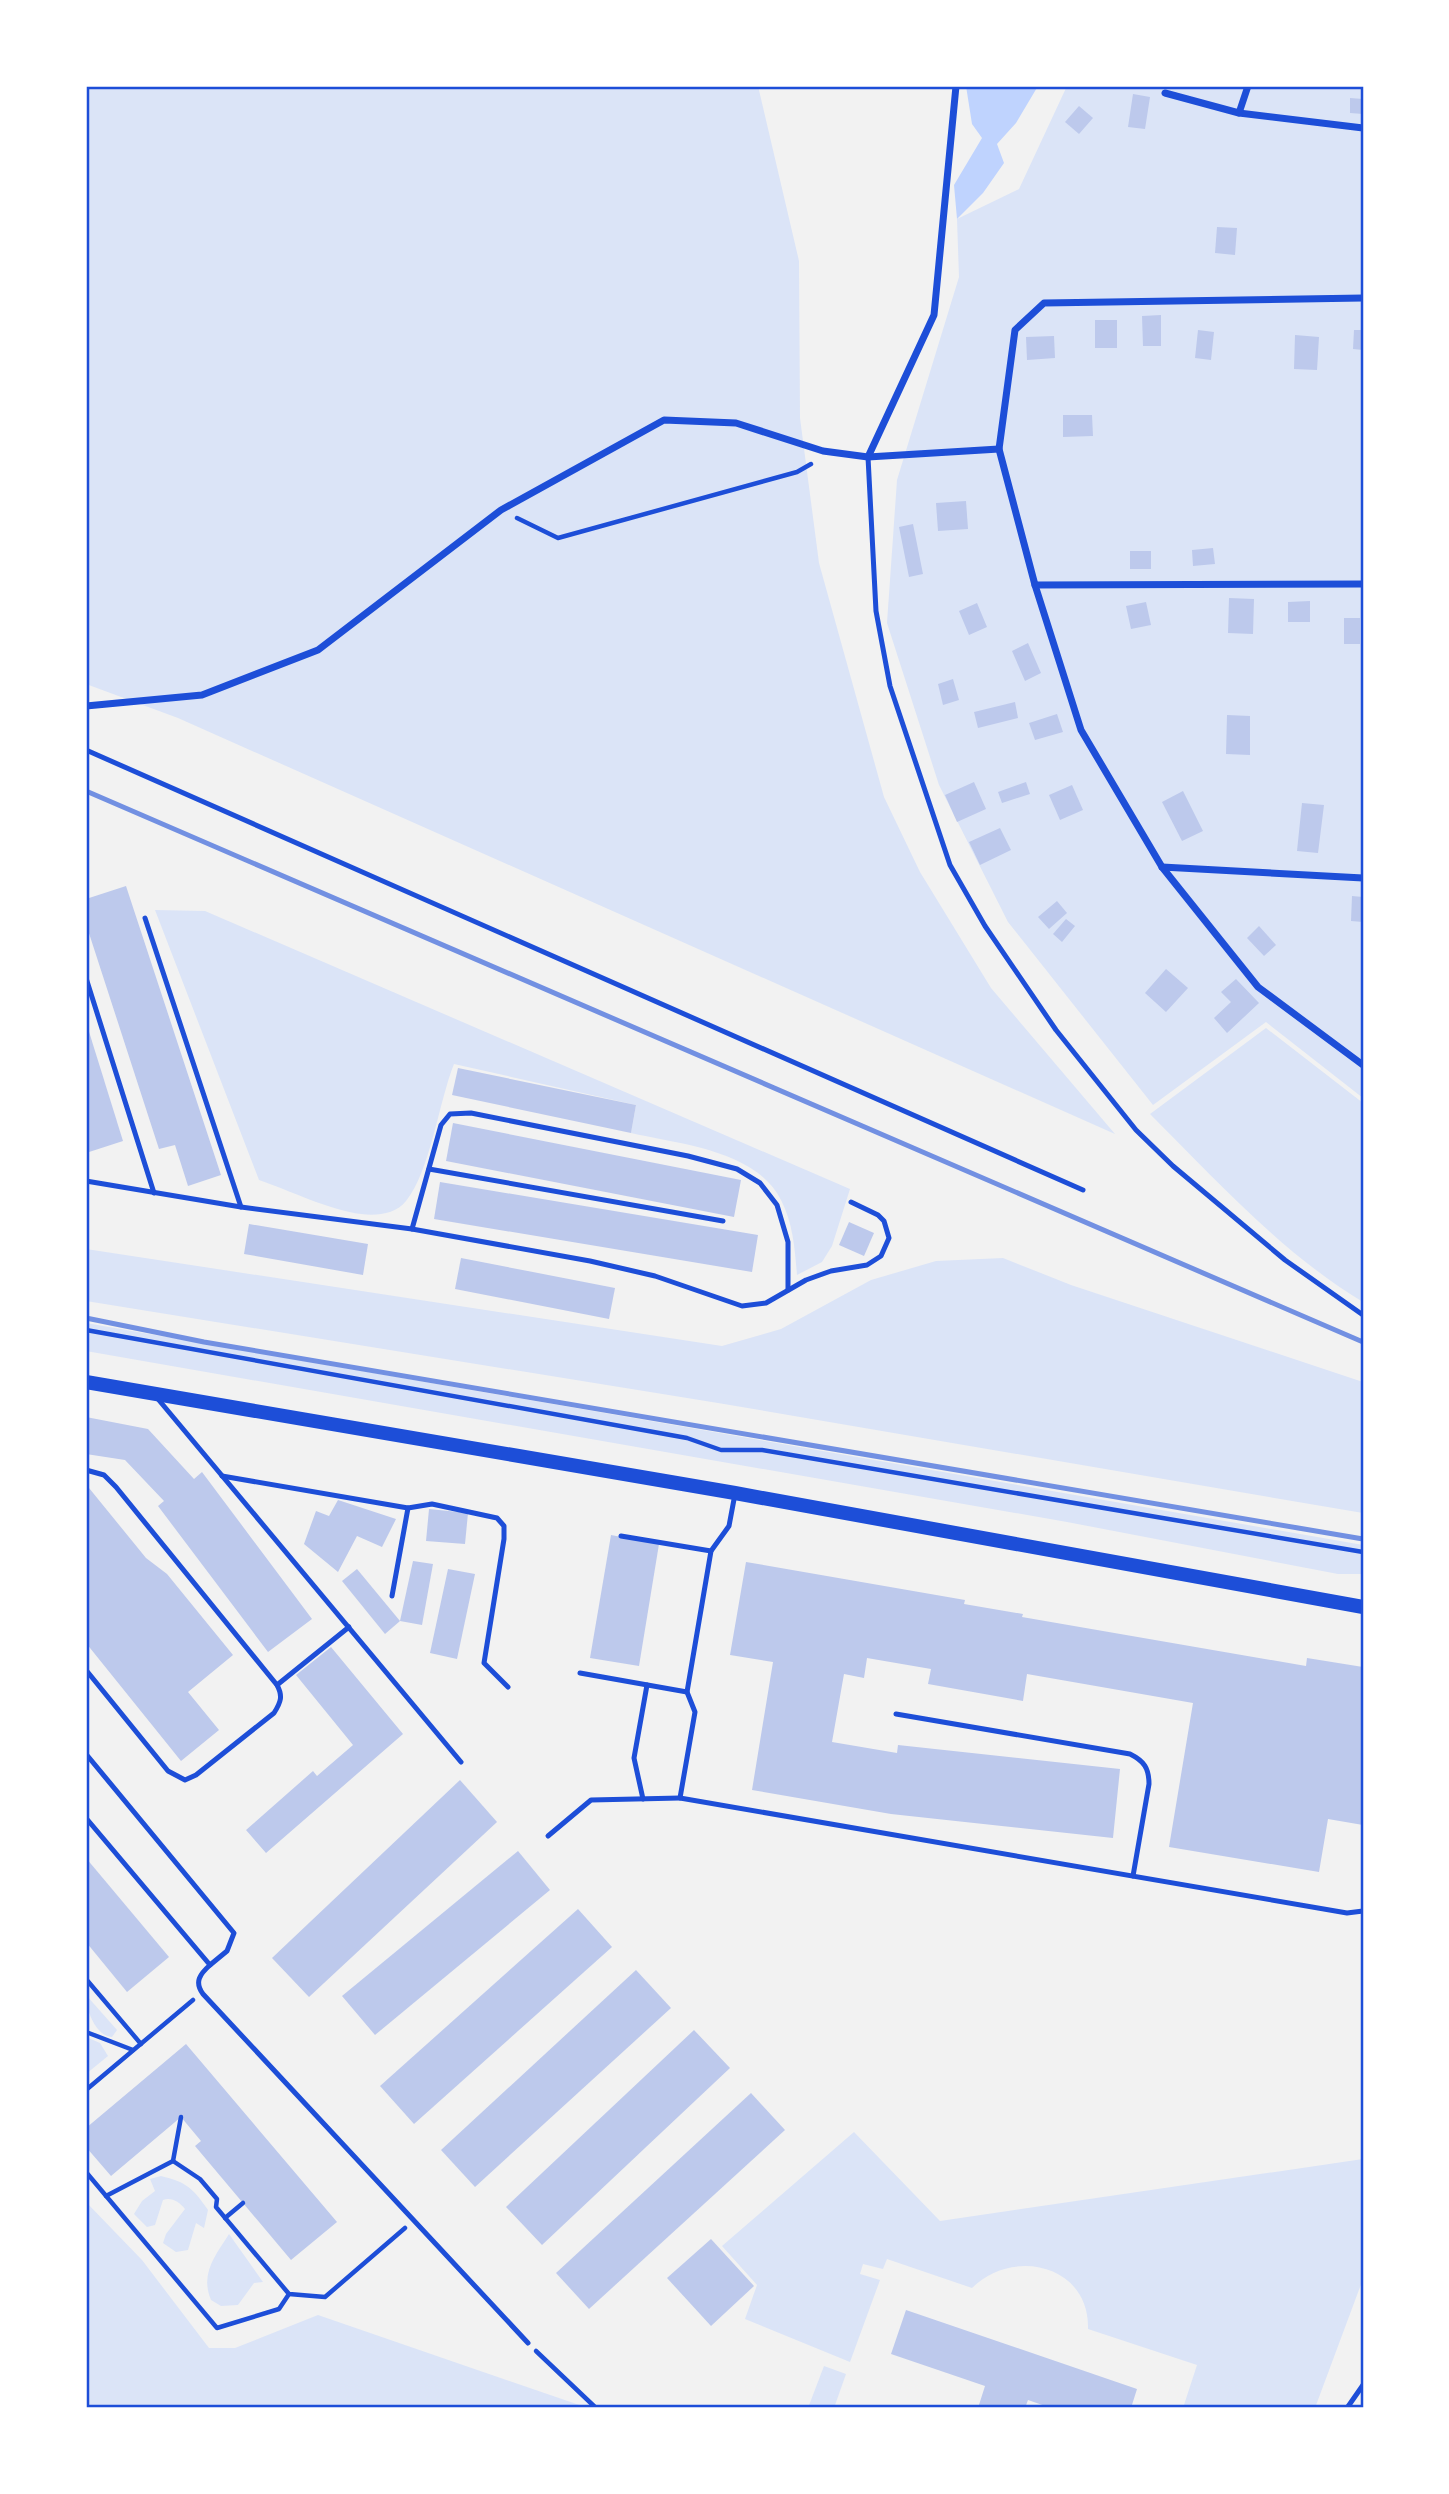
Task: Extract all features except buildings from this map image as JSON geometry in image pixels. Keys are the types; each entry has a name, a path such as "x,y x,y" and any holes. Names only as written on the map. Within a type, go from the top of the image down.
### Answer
{"main road":[{"path":"86,1382 735,1493 1363,1607"}],"street":[{"path":"868,457 934,315 956,86"},
{"path":"1239,113 1248,86"},
{"path":"1165,93 1239,113 1363,128"},
{"path":"1363,298 1044,303 1015,330 999,449 1035,585 1081,730 1162,867 1258,987 1363,1065"},
{"path":"86,706 202,695 318,650 501,510 664,419 736,422 823,451 868,457 999,449"},
{"path":"1035,585 1363,584"},
{"path":"1162,867 1363,878"}],"lane":[{"path":"868,457 876,611 890,686 950,865 985,926 1056,1030 1136,1130 1173,1166 1285,1260 1363,1315"},
{"path":"86,750 1083,1190"},
{"path":"145,918 242,1207"},
{"path":"86,978 154,1192"},
{"path":"412,1229 441,1125 450,1114 461,1112 688,1156 737,1169 760,1183 777,1205 788,1242 788,1290"},
{"path":"429,1169 723,1221"},
{"path":"86,1181 242,1207 412,1229 621,1267 742,1306 766,1303 831,1271 867,1265 881,1256 889,1238 884,1221 878,1215 851,1202"},
{"path":"153,1392 461,1762"},
{"path":"86,1470 104,1475 116,1487 277,1685 281,1694 280,1704 274,1713 196,1775 185,1780 168,1772 86,1670"},
{"path":"222,1476 408,1508 432,1504 497,1518 504,1526 484,1662 508,1687"},
{"path":"680,1798 695,1712 687,1692 711,1551 729,1527 735,1493"},
{"path":"392,1596 408,1508"},
{"path":"621,1536 711,1551"},
{"path":"277,1685 348,1628"},
{"path":"580,1674 687,1692"},
{"path":"643,1799 634,1758 646,1685"},
{"path":"896,1714 1130,1754 1141,1760 1149,1770 1149,1784 1133,1876"},
{"path":"86,1754 234,1933 228,1951 199,1978 198,1987 201,1993 528,2343"},
{"path":"548,1836 591,1800 680,1798 1347,1913 1363,1911"},
{"path":"86,1818 210,1965"},
{"path":"1347,2408 1363,2385"}],"path":[{"path":"501,510 558,538 797,472 812,463 823,451"},
{"path":"86,1331 687,1438 721,1450 762,1450 1363,1552"},
{"path":"86,1979 141,2044"},
{"path":"86,2090 201,1993"},
{"path":"86,2032 133,2050"},
{"path":"173,2161 181,2117"},
{"path":"173,2161 200,2179 217,2199 216,2207 289,2294 325,2297 414,2221"},
{"path":"106,2196 173,2161"},
{"path":"86,2172 217,2328 279,2309 289,2294"},
{"path":"225,2218 243,2203"},
{"path":"528,2343 596,2408"}],"shaded area":[{"path":"86,86 758,86 799,261 800,418 819,563 884,797 920,872 991,988 1115,1134 178,718 86,684"},
{"path":"1067,86 1363,86 1363,1098 1266,1022 1153,1105 1008,922 939,785 887,623 897,480 959,277 957,219 1019,189"},
{"path":"155,910 205,911 850,1189 832,1246 822,1262 797,1275 791,1227 781,1200 769,1183 754,1170 715,1152 631,1133 636,1105 454,1064 422,1173 406,1201 397,1209 373,1215 349,1212 259,1180"},
{"path":"1266,1028 1363,1103 1363,1302 1305,1262 1278,1239 1150,1114"},
{"path":"86,1249 722,1346 781,1329 871,1280 936,1261 1003,1258 1071,1285 1363,1382 1363,1513 718,1403 86,1301"},
{"path":"86,1323 1363,1545 1363,1574 1338,1574 1067,1522 86,1351"},
{"path":"86,1995 117,2030 112,2037 96,2027"},
{"path":"86,2037 100,2043 108,2056 86,2074"},
{"path":"854,2132 940,2221 1363,2159 1363,2279 1315,2408 1183,2408 1197,2365 1088,2329 1085,2307 1076,2290 1063,2277 1046,2269 1027,2266 1008,2268 989,2275 972,2288 887,2259 883,2269 863,2264 860,2274 880,2280 850,2362 745,2319 757,2285 722,2246"},
{"path":"161,2176 188,2187 208,2210 204,2228 196,2223 188,2250 176,2252 163,2243 166,2234 185,2209 178,2202 163,2200 155,2225 147,2227 134,2214 142,2201 155,2191 150,2179"},
{"path":"86,2202 142,2260 209,2348 235,2348 318,2315 588,2408 86,2408"},
{"path":"229,2234 263,2282 254,2283 238,2305 221,2306 211,2300 208,2273"},
{"path":"824,2366 846,2374 834,2408 808,2408"}],"water":[{"path":"966,86 1038,86 1016,123 997,144 1004,163 983,193 957,219 954,185 982,138 972,124"}],"railway":[{"path":"86,791 1363,1342"},
{"path":"86,1318 204,1342 1363,1539"}]}
